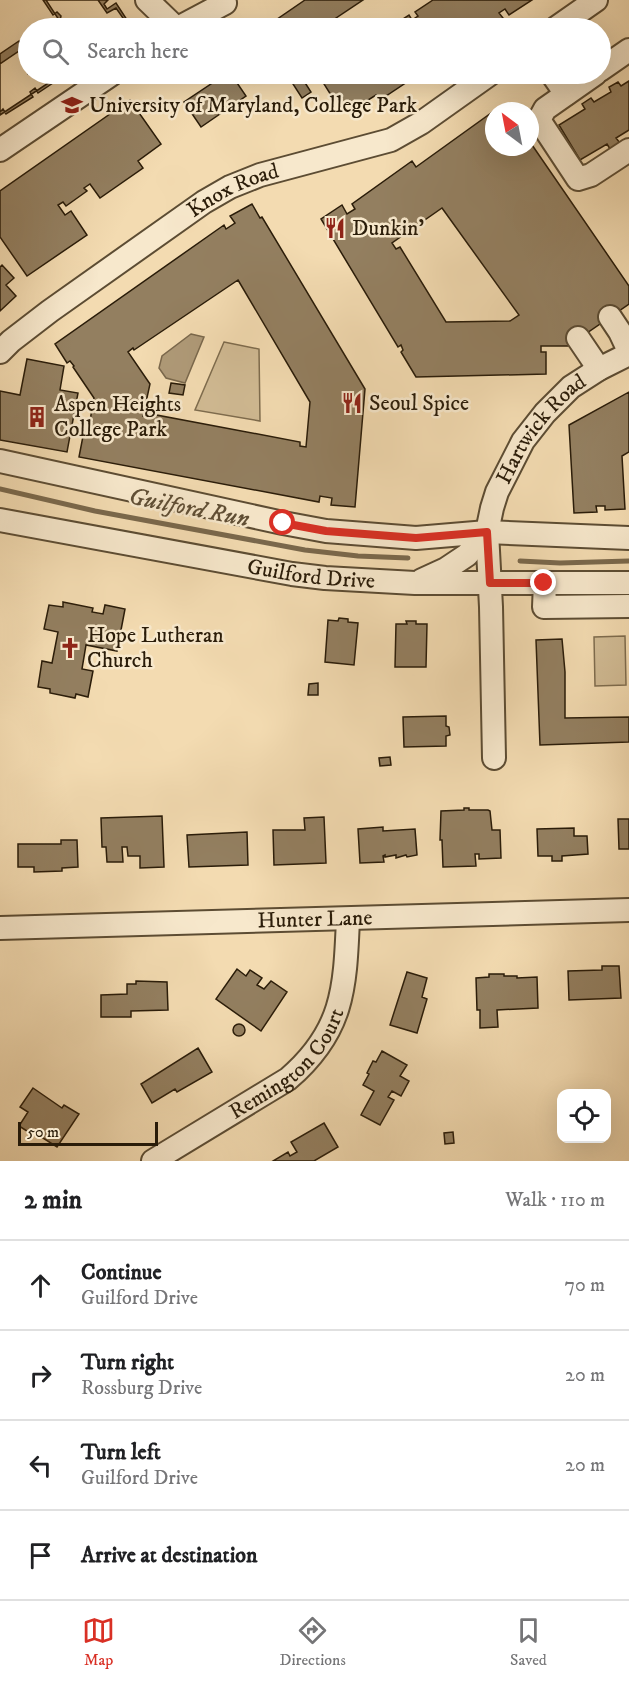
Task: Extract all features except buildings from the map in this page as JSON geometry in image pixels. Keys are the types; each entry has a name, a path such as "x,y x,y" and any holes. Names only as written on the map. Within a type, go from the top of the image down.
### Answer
{"street":[{"path":"147,0 166,18"},
{"path":"570,18 596,0"},
{"path":"196,18 225,3"},
{"path":"611,62 629,50"},
{"path":"0,150 97,84"},
{"name":"Knox Road","path":"0,352 50,311 204,202 230,187 260,175 391,140 421,123 476,84"},
{"path":"559,84 566,94"},
{"path":"580,84 545,108 539,120 578,178 591,175 629,150"},
{"path":"610,317 621,332 629,352"},
{"path":"578,338 599,369"},
{"name":"Hartwick Road","path":"487,532 497,492 523,441 547,410 572,387 629,352"},
{"name":"Guilford Drive","path":"0,461 326,531 416,538 487,532 629,538"},
{"name":"Guilford Drive","path":"0,520 292,574 325,578 415,583 629,583"},
{"path":"415,583 446,569 463,558 487,532"},
{"path":"487,532 494,758"},
{"path":"544,583 544,607 629,606"},
{"name":"Hunter Lane","path":"0,928 629,910"},
{"name":"Remington Court","path":"153,1161 288,1079 310,1058 338,1011 348,919"}],"shaded area":[{"path":"191,334 204,337 185,383 166,378 159,368 162,356"},
{"path":"224,342 259,349 260,421 195,410"},
{"path":"625,636 626,685 595,686 594,637"}],"waterway":[{"name":"Guilford Run","path":"0,489 95,511 305,550 358,556 408,558"},
{"name":"Guilford Run","path":"520,561 560,563 629,561"}],"place":[{"name":"University of Maryland, College Park","path":"72,105"},
{"name":"Dunkin'","path":"335,228"},
{"name":"Seoul Spice","path":"352,403"},
{"name":"Aspen Heights College Park","path":"37,417"},
{"name":"Hope Lutheran Church","path":"70,648"}],"route":[{"path":"283,523 326,531 416,538 487,532 490,583 544,583"}]}
